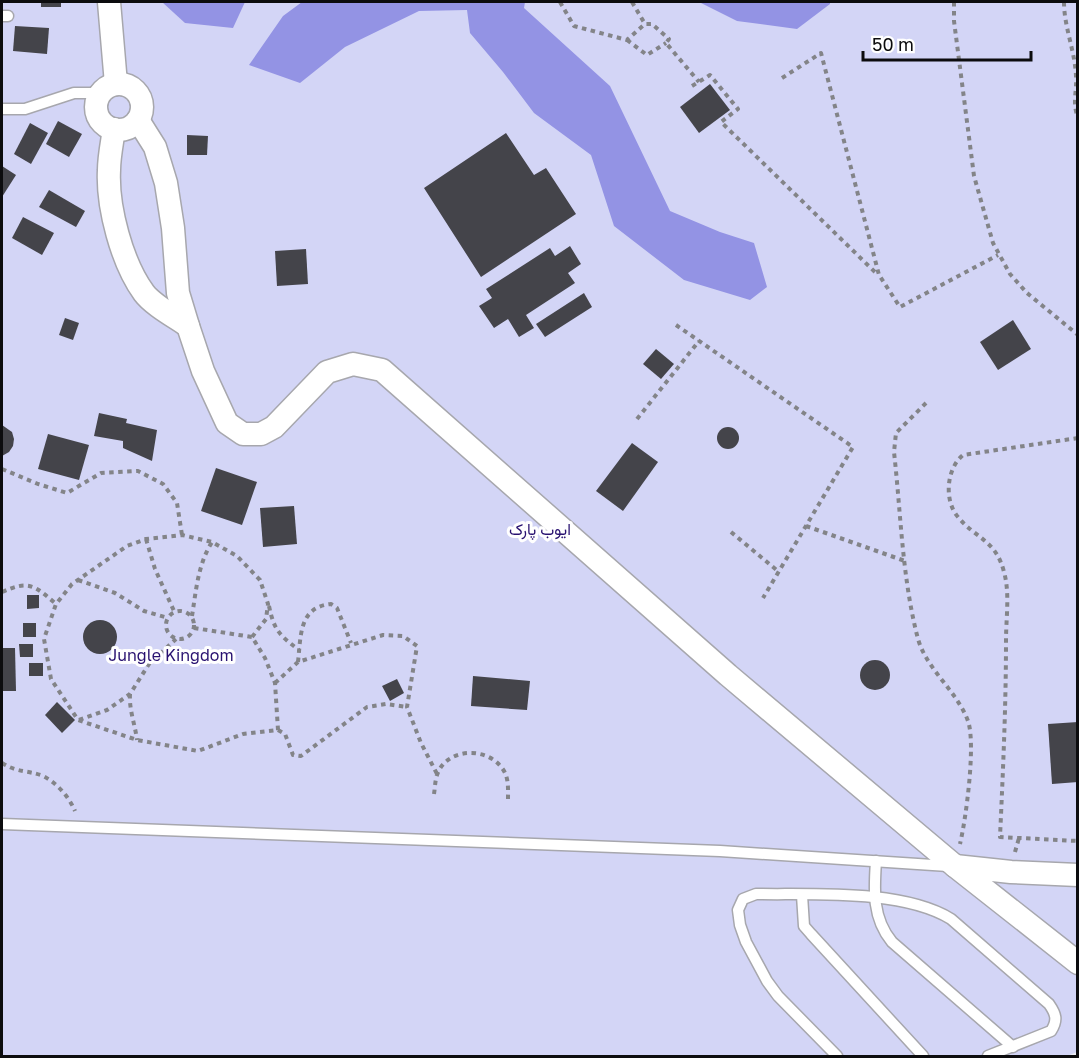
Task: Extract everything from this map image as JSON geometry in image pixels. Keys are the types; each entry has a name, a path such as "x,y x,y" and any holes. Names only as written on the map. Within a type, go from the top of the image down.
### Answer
{"street":[{"path":"108,88 109,2"},
{"path":"125,84 139,95 142,103 141,112 138,120 131,126 114,129 100,118 97,101 108,88 125,84"},
{"path":"138,120 155,147 166,183 173,228 178,293 203,371 227,423 243,434 261,434 274,427 327,372 353,364 382,370 728,675 955,866 1077,963"},
{"path":"114,129 109,170 110,199 117,231 129,266 145,294 188,326"},
{"path":"955,866 1011,872 1077,875"},
{"path":"1003,904 1011,872"}],"lane":[{"path":"2,109 25,109 74,93 108,88"},
{"path":"2,824 720,851 955,866"},
{"path":"876,861 874,897 884,933 1012,1047"},
{"path":"837,1056 772,988 746,942 740,925 738,910 744,899 756,894 874,897 922,906 945,915 1049,1004 1056,1013 1056,1023 1052,1031 988,1056"},
{"path":"802,895 804,926 923,1056"}],"path":[{"path":"560,2 574,26 627,40 647,55 666,44 669,39 652,24 645,24 627,40"},
{"path":"632,2 645,24"},
{"path":"954,2 954,21 974,176 993,243 1010,274 1027,293 1077,335"},
{"path":"1064,2 1064,14 1076,77 1073,106 1077,118"},
{"path":"666,44 699,82"},
{"path":"782,78 821,53 879,275"},
{"path":"692,86 710,75 738,109 721,122 879,275 900,307 998,255"},
{"path":"676,325 853,447 763,598"},
{"path":"637,419 699,341"},
{"path":"926,403 896,433 894,452 911,612 920,645 934,672 968,721 971,742 970,768 962,835 955,866"},
{"path":"1077,438 963,455 955,461 949,480 950,496 957,517 982,537 1000,557 1006,579 1006,695 1000,837 1077,841"},
{"path":"2,469 67,493 101,473 138,471 163,484 177,503 182,535"},
{"path":"806,526 905,561"},
{"path":"731,532 779,572"},
{"path":"299,651 273,625 260,580 237,556 212,542 182,535 146,539 128,546 77,580 56,604 44,639 51,679 78,720 137,740 198,751 243,734 278,730 285,734 293,755 301,756 366,707 386,704 407,707"},
{"path":"146,539 155,568 174,611"},
{"path":"78,720 107,710 130,694 149,664 176,639 187,637 194,628 192,616 198,575 212,542"},
{"path":"77,580 115,593 144,611 168,618"},
{"path":"2,592 20,585 36,587 56,604"},
{"path":"252,637 266,619 268,604"},
{"path":"298,662 302,628 309,614 316,607 332,604 337,608 351,643"},
{"path":"176,639 167,630 165,624 168,618 174,611 184,610 192,616"},
{"path":"194,628 252,637 265,658 275,683 278,730"},
{"path":"275,683 298,662 383,634 403,636 417,646 407,707 420,743 438,774"},
{"path":"130,694 130,709 137,740"},
{"path":"434,794 438,774 447,761 461,754 476,752 491,758 503,769 508,783 508,799"},
{"path":"2,763 13,770 42,776 64,792 74,808 80,827"}],"green space":[{"name":"ایوب پارک","path":"2,2 1077,2 1077,1052 1067,1056 2,1056"}],"water":[{"path":"162,2 245,2 233,28 185,23"},
{"path":"302,2 525,2 524,8 610,86 670,211 720,232 754,243 767,287 750,300 684,280 614,226 591,155 534,113 470,33 467,10 419,11 345,47 300,83 249,65 283,16"},
{"path":"699,2 830,2 830,4 797,29 737,21"}],"building":[{"path":"41,2 61,2 61,7 41,7"},
{"path":"15,26 49,28 47,54 13,51"},
{"path":"710,84 730,110 699,133 680,107"},
{"path":"58,121 82,134 69,157 46,144"},
{"path":"30,123 48,133 31,164 14,154"},
{"path":"506,133 534,175 546,168 576,214 481,277 424,188"},
{"path":"187,135 208,136 207,155 187,155"},
{"path":"2,166 16,175 2,197"},
{"path":"49,190 85,211 76,227 39,207"},
{"path":"23,217 54,233 42,255 12,238"},
{"path":"570,246 581,264 568,273 575,283 526,315 534,328 519,337 508,319 494,328 479,306 492,298 486,289 550,248 555,256"},
{"path":"306,249 308,284 277,286 275,251"},
{"path":"584,293 592,307 545,337 536,324"},
{"path":"65,318 79,323 73,340 59,335"},
{"path":"1013,320 1031,349 998,370 980,342"},
{"path":"656,349 674,364 661,379 643,364"},
{"path":"99,413 127,419 126,423 157,430 152,461 123,448 123,441 94,436"},
{"path":"2,425 12,432 14,439 9,452 2,456"},
{"path":"728,427 736,430 739,438 736,446 728,449 720,446 717,438 720,430"},
{"path":"48,434 89,445 79,480 38,469"},
{"path":"632,443 658,462 623,511 596,491"},
{"path":"216,468 257,482 242,525 201,511"},
{"path":"294,506 297,544 263,547 260,508"},
{"path":"27,595 39,595 39,608 27,609"},
{"path":"100,620 112,625 117,637 112,649 100,654 88,649 83,637 88,625"},
{"path":"23,623 36,623 36,637 23,637"},
{"path":"19,644 33,644 33,657 20,657"},
{"path":"2,648 15,648 16,691 2,691"},
{"path":"875,660 886,664 890,675 886,686 875,690 864,686 860,675 864,664"},
{"path":"29,663 43,663 43,676 29,676"},
{"path":"473,676 530,681 527,710 471,706"},
{"path":"397,679 404,693 390,701 382,686"},
{"path":"57,702 75,720 62,733 45,715"},
{"path":"1078,722 1078,782 1052,784 1048,724"}],"park label":[{"name":"Jungle Kingdom","path":"171,655"}]}
